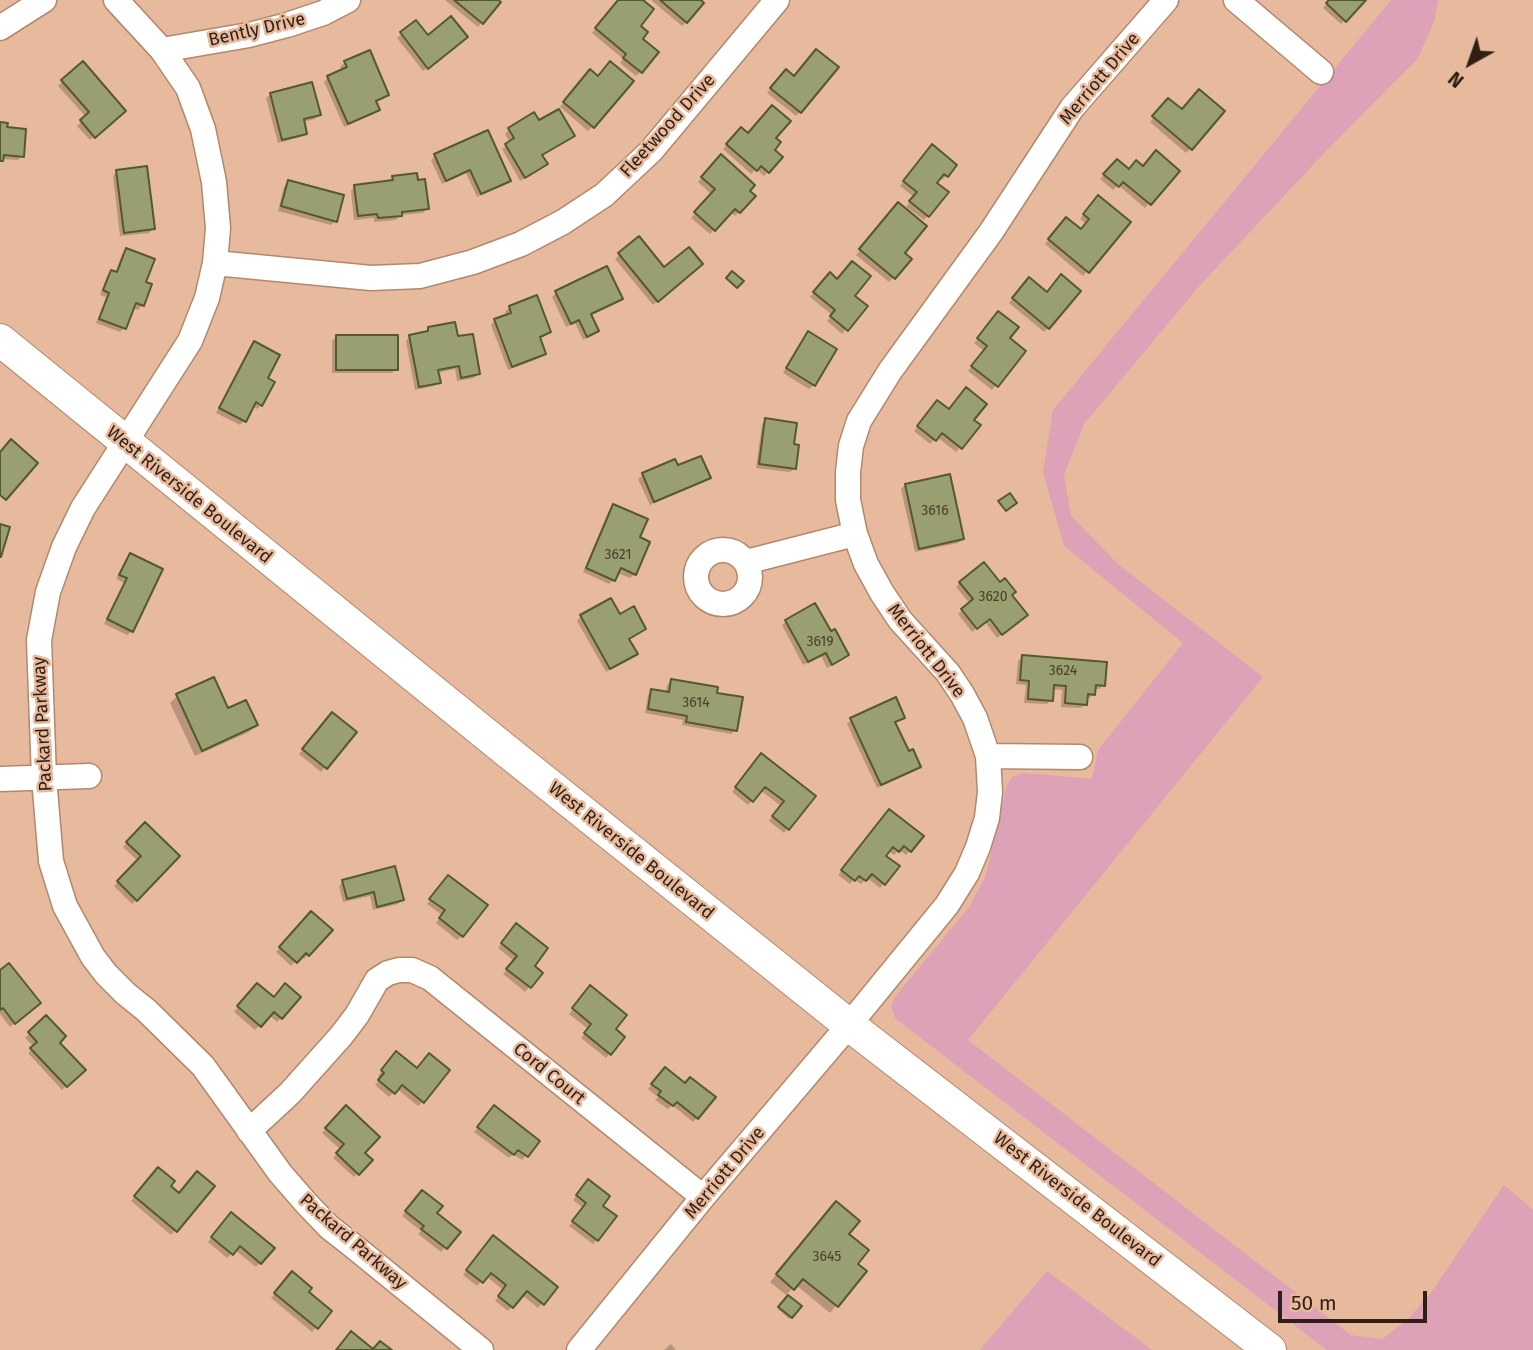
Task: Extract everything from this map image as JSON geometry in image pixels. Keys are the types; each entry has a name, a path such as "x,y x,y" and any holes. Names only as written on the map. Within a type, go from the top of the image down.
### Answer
{"main road":[{"name":"West Riverside Boulevard","path":"0,340 524,766 849,1025 1270,1350"}],"street":[{"path":"0,28 44,0"},
{"name":"Packard Parkway","path":"116,0 162,50 188,89 202,129 214,182 218,228 215,263 207,298 190,341 83,508 64,547 48,592 39,640 44,778 51,861 65,906 106,974 202,1066 280,1173 306,1203 329,1227 481,1350"},
{"name":"Bently Drive","path":"162,50 249,35 287,25 323,13 348,0"},
{"name":"Fleetwood Drive","path":"215,263 371,278 420,276 473,262 521,244 563,222 604,195 651,151 777,0"},
{"name":"Merriott Drive","path":"579,1350 947,905 967,873 987,818 990,792 988,756 975,718 962,694 948,673 900,620 866,564 855,534 848,499 851,446 859,421 890,370 991,232 1072,108 1166,0"},
{"path":"1236,0 1321,72"},
{"path":"746,562 855,534"},
{"path":"988,756 1080,757"},
{"path":"0,779 89,776"},
{"name":"Cord Court","path":"249,1131 290,1093 341,1036 357,1015 377,980 388,973 412,970 430,978 704,1198"}],"shaded area":[{"path":"1391,0 1438,0 1434,22 1418,58 1201,284 1084,424 1064,475 1071,516 1119,565 1263,677 968,1040 1351,1335 1382,1339 1406,1321 1430,1294 1504,1185 1533,1210 1533,1350 1327,1350 896,1019 891,1007 895,997 970,906 986,875 1006,788 1012,777 1024,773 1092,779 1098,750 1183,643 1064,546 1043,472 1053,410"},
{"path":"1047,1271 1152,1350 980,1350"}],"building":[{"path":"454,0 498,0 501,2 483,24"},
{"path":"618,0 643,0 654,9 641,26 648,32 643,39 659,52 642,73 623,58 626,54 595,28"},
{"path":"660,0 701,0 704,3 687,23"},
{"path":"1329,0 1366,0 1346,22 1326,3"},
{"path":"451,16 468,37 428,69 400,32 416,20 428,35"},
{"path":"816,49 839,67 801,113 770,88 786,69 794,76"},
{"path":"370,50 389,95 376,101 380,110 348,124 327,76 347,67 344,61"},
{"path":"83,61 126,111 95,138 80,120 89,112 61,80"},
{"path":"610,61 634,81 594,128 563,102 590,69 598,76"},
{"path":"312,82 321,115 304,119 307,134 282,140 270,93"},
{"path":"1199,89 1225,111 1192,150 1152,116 1168,98 1182,109"},
{"path":"772,105 791,121 776,138 781,142 775,150 783,157 769,173 761,166 757,171 726,144 741,127 748,133"},
{"path":"559,109 575,136 542,155 548,164 525,178 505,144 514,138 508,128 534,112 539,120"},
{"path":"0,122 8,123 7,127 26,129 24,157 4,155 3,161 0,161"},
{"path":"488,130 511,181 481,194 470,170 446,181 434,154"},
{"path":"932,144 957,165 948,177 944,174 937,183 949,192 929,217 909,201 917,192 903,181"},
{"path":"1156,150 1180,171 1151,205 1123,182 1119,187 1103,174 1117,159 1129,169 1136,160 1143,166"},
{"path":"721,154 755,185 750,191 756,196 740,213 735,209 715,231 694,212 715,189 701,177"},
{"path":"147,166 155,229 124,233 116,170"},
{"path":"417,173 418,180 425,179 429,209 402,212 402,216 358,216 354,185 393,180 392,176"},
{"path":"288,180 344,195 337,222 281,206"},
{"path":"1098,195 1131,222 1089,273 1048,239 1066,217 1081,229 1089,219 1083,214"},
{"path":"898,202 927,226 905,253 912,259 895,279 859,249"},
{"path":"639,236 664,267 689,247 703,264 658,302 618,253"},
{"path":"126,248 155,259 146,282 152,284 144,306 136,303 126,329 99,319 109,293 103,290 111,270 117,272"},
{"path":"852,261 871,276 855,296 868,306 848,331 830,316 835,310 813,292 830,272 837,279"},
{"path":"607,266 623,299 591,314 599,331 587,337 579,320 571,324 555,291"},
{"path":"732,271 744,281 737,288 726,278"},
{"path":"1061,274 1081,291 1049,329 1012,298 1029,277 1047,292"},
{"path":"537,295 551,332 540,337 546,354 512,367 494,319 511,313 509,306"},
{"path":"998,311 1019,327 1010,338 1026,351 998,387 971,366 987,346 977,338"},
{"path":"455,322 458,336 473,334 480,374 461,378 459,366 438,370 441,383 419,387 409,335 428,331 428,327"},
{"path":"808,331 837,349 815,386 786,368"},
{"path":"336,335 398,335 398,370 336,370"},
{"path":"254,341 280,355 268,378 275,382 262,406 256,402 246,422 219,408"},
{"path":"966,387 987,404 974,420 981,425 962,449 942,433 936,441 917,426 937,400 949,409"},
{"path":"765,418 797,423 794,444 799,445 796,469 759,464"},
{"path":"11,439 38,463 6,500 0,495 0,452"},
{"path":"701,456 711,478 654,502 642,473 675,459 678,465"},
{"path":"950,474 964,539 919,549 905,484"},
{"path":"1010,493 1017,503 1006,511 998,501"},
{"path":"613,504 648,519 640,537 650,542 636,575 621,568 615,581 586,568"},
{"path":"0,524 10,527 1,557 0,557"},
{"path":"130,553 163,569 133,632 107,619 127,578 119,575"},
{"path":"984,562 1000,582 1005,578 1016,592 1012,595 1028,615 1002,635 990,619 977,629 961,609 973,599 959,582"},
{"path":"611,598 620,614 634,606 646,629 629,639 638,654 610,669 580,615"},
{"path":"815,603 831,631 835,629 849,655 832,665 826,653 808,662 785,620"},
{"path":"1022,655 1107,662 1105,686 1096,685 1095,695 1088,694 1087,705 1065,703 1066,686 1054,685 1053,701 1028,699 1029,681 1020,680"},
{"path":"214,677 228,708 246,700 258,725 202,751 176,694"},
{"path":"671,679 718,687 717,693 743,697 737,731 686,722 687,716 648,709 651,689 669,692"},
{"path":"896,697 905,718 895,722 909,751 913,749 921,767 881,785 850,718"},
{"path":"332,712 357,732 327,769 302,749"},
{"path":"761,753 816,796 789,830 772,816 784,801 765,787 753,802 735,787"},
{"path":"889,809 924,836 911,852 904,846 899,852 893,847 886,856 900,866 885,885 872,874 866,881 859,876 855,881 841,870"},
{"path":"145,822 180,856 137,901 117,881 141,856 126,842"},
{"path":"395,866 404,900 377,907 374,892 347,899 342,880"},
{"path":"448,875 488,905 463,937 439,918 445,910 429,899"},
{"path":"311,911 333,930 309,956 306,953 297,963 279,947"},
{"path":"516,923 548,948 535,966 543,973 531,988 506,969 517,956 501,943"},
{"path":"9,963 41,1003 15,1024 3,1008 0,1010 0,970"},
{"path":"257,983 274,997 285,983 301,997 282,1019 274,1012 261,1027 237,1006"},
{"path":"590,985 627,1015 616,1029 625,1037 611,1055 584,1033 591,1024 572,1008"},
{"path":"46,1015 66,1036 60,1043 86,1070 67,1087 30,1048 37,1042 28,1032"},
{"path":"396,1051 417,1068 429,1053 450,1070 424,1103 402,1085 395,1094 378,1080 384,1073 381,1070"},
{"path":"665,1067 685,1083 690,1077 716,1097 698,1119 677,1102 673,1106 658,1095 661,1091 651,1084"},
{"path":"346,1105 380,1137 365,1153 373,1160 359,1175 336,1153 344,1144 325,1128"},
{"path":"494,1105 540,1141 528,1157 518,1150 514,1155 477,1127"},
{"path":"158,1167 175,1181 171,1186 179,1193 197,1171 215,1186 177,1232 134,1196"},
{"path":"588,1179 610,1196 603,1206 617,1216 598,1241 572,1221 586,1203 576,1195"},
{"path":"422,1190 443,1206 437,1213 461,1232 447,1249 421,1229 424,1226 405,1211"},
{"path":"836,1201 860,1221 849,1234 869,1250 858,1264 867,1271 838,1307 803,1279 794,1290 776,1274"},
{"path":"231,1212 275,1248 261,1264 240,1246 233,1255 211,1237"},
{"path":"493,1235 558,1287 544,1305 527,1291 513,1308 498,1296 506,1285 491,1273 483,1283 466,1270"},
{"path":"292,1271 312,1288 309,1292 332,1311 318,1329 274,1293"},
{"path":"788,1295 802,1306 792,1318 778,1307"},
{"path":"351,1331 373,1349 380,1341 392,1350 336,1350"}]}
